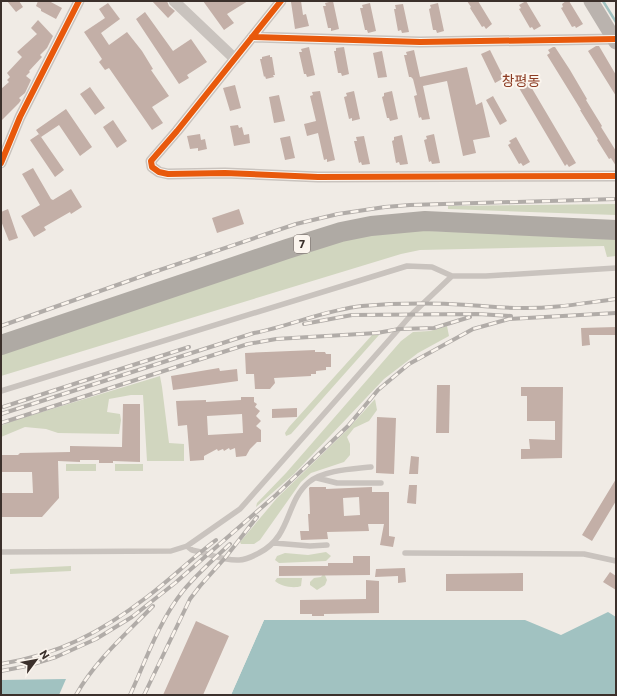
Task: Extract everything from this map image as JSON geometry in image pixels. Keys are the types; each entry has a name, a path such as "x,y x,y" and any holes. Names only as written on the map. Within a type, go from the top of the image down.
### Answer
{"highway":[{"name":"7","path":"1,345 287,249 341,232 371,226 425,221 616,230"}],"street":[{"path":"1,163 20,116 79,1"},
{"path":"174,1 235,59"},
{"path":"591,1 615,40"},
{"path":"280,2 177,131 151,161 152,166 159,172 168,174 225,173 318,177 616,176"},
{"path":"252,38 420,42 615,40"}],"lane":[{"path":"1,391 407,266 432,267 452,276 486,276 616,268"},
{"path":"1,552 171,551 187,546 240,509 412,314 452,276"},
{"path":"187,546 192,550 230,560 250,558 268,549 274,543 283,529 301,491 310,482 338,471 371,467"},
{"path":"317,478 337,483 381,483"},
{"path":"274,543 310,546 327,545"},
{"path":"405,553 584,554 616,561"}],"green space":[{"path":"616,204 616,215 448,209 448,206"},
{"path":"398,230 616,237 616,256 607,257 604,246 420,250 401,254 1,376 1,351 321,244"},
{"path":"447,326 449,336 418,353 384,379 294,474 256,507 257,503 286,473 401,341 413,332 430,331"},
{"path":"373,334 379,335 291,434 286,436 285,433 289,427"},
{"path":"160,376 169,443 184,444 184,461 147,461 143,395 131,395 109,399 107,412 120,414 121,420 119,434 58,433 46,429 25,427 1,437 1,426 9,422"},
{"path":"375,399 377,410 369,421 354,428 347,437 350,444 350,455 344,462 311,473 301,482 260,540 254,544 241,544 240,542 277,498 346,431"},
{"path":"66,464 96,464 96,471 66,471"},
{"path":"115,464 143,464 143,471 115,471"},
{"path":"326,552 331,556 326,561 279,563 275,560 277,556 285,553 308,555"},
{"path":"71,566 71,571 10,574 10,569"},
{"path":"324,573 327,580 325,585 317,590 310,585 310,582 314,578 321,577"},
{"path":"277,578 302,578 301,586 284,586 275,581"}],"water":[{"path":"608,612 616,617 616,695 231,695 264,620 525,620 561,635"},
{"path":"66,679 59,695 1,695 1,680"}],"pier":[{"path":"262,619 264,620 231,695 229,695"}],"building":[{"path":"7,1 19,1 23,7 16,12"},
{"path":"38,1 49,1 62,8 56,19 41,11 41,9 36,6"},
{"path":"152,1 167,1 169,6 175,11 168,18"},
{"path":"203,1 248,1 227,14 234,23 224,30"},
{"path":"301,1 303,15 306,14 309,26 295,29 291,2"},
{"path":"333,1 339,29 331,31 331,28 328,28 323,6 326,6 325,3"},
{"path":"467,1 478,1 492,24 486,29 484,26 482,27"},
{"path":"526,1 541,26 534,30 532,27 530,28 519,9 521,8 519,5"},
{"path":"569,1 583,24 576,28 575,26 572,27 561,8 563,7 562,4"},
{"path":"108,3 120,19 101,33 109,45 127,32 142,51 153,69 151,70 169,96 152,107 163,123 152,130 109,68 105,70 99,62 102,59 84,32 105,18 99,9"},
{"path":"370,3 376,31 368,33 367,30 365,30 360,8 363,8 362,5"},
{"path":"438,3 444,31 437,33 436,30 433,30 429,9 431,8 430,5"},
{"path":"403,4 409,32 402,33 401,30 398,31 394,9 396,9 395,5"},
{"path":"145,12 173,51 191,39 207,62 187,75 189,78 179,84 136,19"},
{"path":"38,20 53,36 47,48 40,55 42,57 26,76 31,80 25,93 19,98 21,100 1,121 1,89 9,82 7,80 10,77 7,73 22,57 17,52 37,34 31,28"},
{"path":"596,46 599,46 616,75 616,96 588,51"},
{"path":"309,47 315,75 307,77 306,74 304,74 299,52 302,52 301,49"},
{"path":"344,47 349,74 342,76 341,73 338,73 334,51 336,51 336,48"},
{"path":"555,47 570,70 616,151 616,166 611,158 609,159 597,140 598,139 581,110 547,55 550,53 548,50"},
{"path":"414,50 420,77 467,67 476,105 482,102 490,137 473,140 476,153 463,156 447,81 423,86 430,119 422,120 421,117 419,118 414,96 417,95 413,79 409,77 404,55 407,55 406,52"},
{"path":"490,50 504,78 495,83 481,54"},
{"path":"382,51 387,77 378,78 373,53"},
{"path":"270,55 270,57 272,57 275,75 273,75 274,77 266,79 265,76 264,77 260,59"},
{"path":"527,80 576,163 569,167 567,164 565,166 519,88 522,87 520,84"},
{"path":"235,85 241,108 230,111 223,88"},
{"path":"90,87 105,108 95,115 80,94"},
{"path":"320,91 335,160 327,162 327,159 324,160 318,133 307,136 304,124 316,121 310,96 313,95 312,92"},
{"path":"354,91 360,119 352,121 352,118 349,119 344,97 347,96 346,93"},
{"path":"392,91 398,119 390,121 389,118 387,118 382,97 384,96 384,93"},
{"path":"279,95 285,121 274,123 269,97"},
{"path":"493,96 507,121 500,125 486,100"},
{"path":"66,109 92,147 80,156 59,125 41,137 36,130"},
{"path":"113,120 127,141 117,148 103,127"},
{"path":"238,125 239,128 242,127 244,135 249,134 250,143 234,146 230,126"},
{"path":"39,134 64,170 55,177 30,140"},
{"path":"200,134 201,140 205,139 207,149 198,151 198,148 190,149 187,136"},
{"path":"434,134 440,163 432,164 431,161 429,162 424,140 427,139 426,136"},
{"path":"402,135 408,164 400,165 399,162 396,163 392,141 394,140 394,137"},
{"path":"290,136 295,158 285,160 280,138"},
{"path":"364,136 370,164 362,165 361,162 359,163 354,141 357,141 356,137"},
{"path":"516,137 530,162 523,166 521,163 519,164 508,145 511,143 509,141"},
{"path":"33,168 51,199 53,200 71,189 82,207 44,227 46,230 34,237 21,216 40,205 22,174"},
{"path":"8,209 18,238 9,241 1,221 1,212"},
{"path":"239,209 244,224 217,233 212,218"},
{"path":"616,327 616,335 589,335 590,345 582,346 581,328"},
{"path":"315,350 315,352 325,352 326,354 331,354 331,367 326,367 326,370 316,371 316,374 311,374 311,376 274,378 275,383 270,389 255,389 254,374 246,374 245,353"},
{"path":"219,368 220,371 237,369 238,381 173,390 171,376"},
{"path":"437,385 450,385 449,433 436,433"},
{"path":"521,387 563,387 562,458 521,459 521,449 530,449 529,439 555,440 555,421 527,421 527,396 521,396"},
{"path":"241,397 254,397 254,402 257,404 255,407 260,411 256,416 261,421 256,426 261,430 261,442 257,442 246,456 236,457 235,448 230,450 229,448 224,451 223,449 218,451 217,449 204,456 204,460 190,461 187,425 178,426 176,401 206,400 206,402 241,400","holes":["242,414 243,433 208,435 207,416"]},
{"path":"123,404 140,404 140,462 113,461 113,463 99,463 99,460 80,460 80,462 58,461 59,498 42,517 1,517 1,493 33,493 32,472 1,472 1,455 70,452 70,446 122,447"},
{"path":"297,408 297,417 272,418 272,409"},
{"path":"377,417 396,418 394,474 376,473"},
{"path":"411,456 419,457 418,474 409,474"},
{"path":"616,479 616,501 592,541 582,535"},
{"path":"409,485 417,485 416,504 407,503"},
{"path":"326,487 326,489 372,487 372,492 389,492 389,536 395,537 393,547 380,545 384,524 368,524 369,531 327,532 328,539 301,540 300,531 309,531 309,488","holes":["359,497 360,515 344,516 343,498"]},
{"path":"353,556 370,556 370,575 279,576 279,566 328,566 328,563 353,563"},
{"path":"405,568 406,582 398,583 398,576 375,577 376,569"},
{"path":"610,572 616,576 616,590 603,582"},
{"path":"523,573 523,591 446,591 446,574"},
{"path":"366,580 379,581 379,613 324,614 324,616 300,614 300,600 366,599"},
{"path":"196,621 229,636 203,695 163,695"}],"waterway":[{"path":"603,1 616,22"}],"railway":[{"path":"1,326 296,224 338,214 410,205 616,199"},
{"path":"1,414 254,333 348,308 375,305 415,304 455,304 507,308 544,308 616,299"},
{"path":"1,671 27,666 56,657 96,639 132,617 175,583 276,495 348,426 378,390 409,364 473,329 509,319 616,313"},
{"path":"304,324 352,315 478,314 511,316"},
{"path":"1,423 248,344 276,339 377,333 399,329 434,328 470,317"},
{"path":"3,407 189,347"},
{"path":"144,695 190,599 257,517"},
{"path":"1,664 22,660 60,648 113,621 165,583 216,540"},
{"path":"130,695 160,628 174,603 194,579 230,544"},
{"path":"76,695 102,659 153,606"}],"cycle path":[{"path":"1,163 20,117 79,1"},
{"path":"281,1 177,131 151,161 152,167 159,172 168,174 225,173 318,177 616,176"},
{"path":"252,37 420,42 616,39"}],"district":[{"name":"창평동","path":"521,81"}]}
